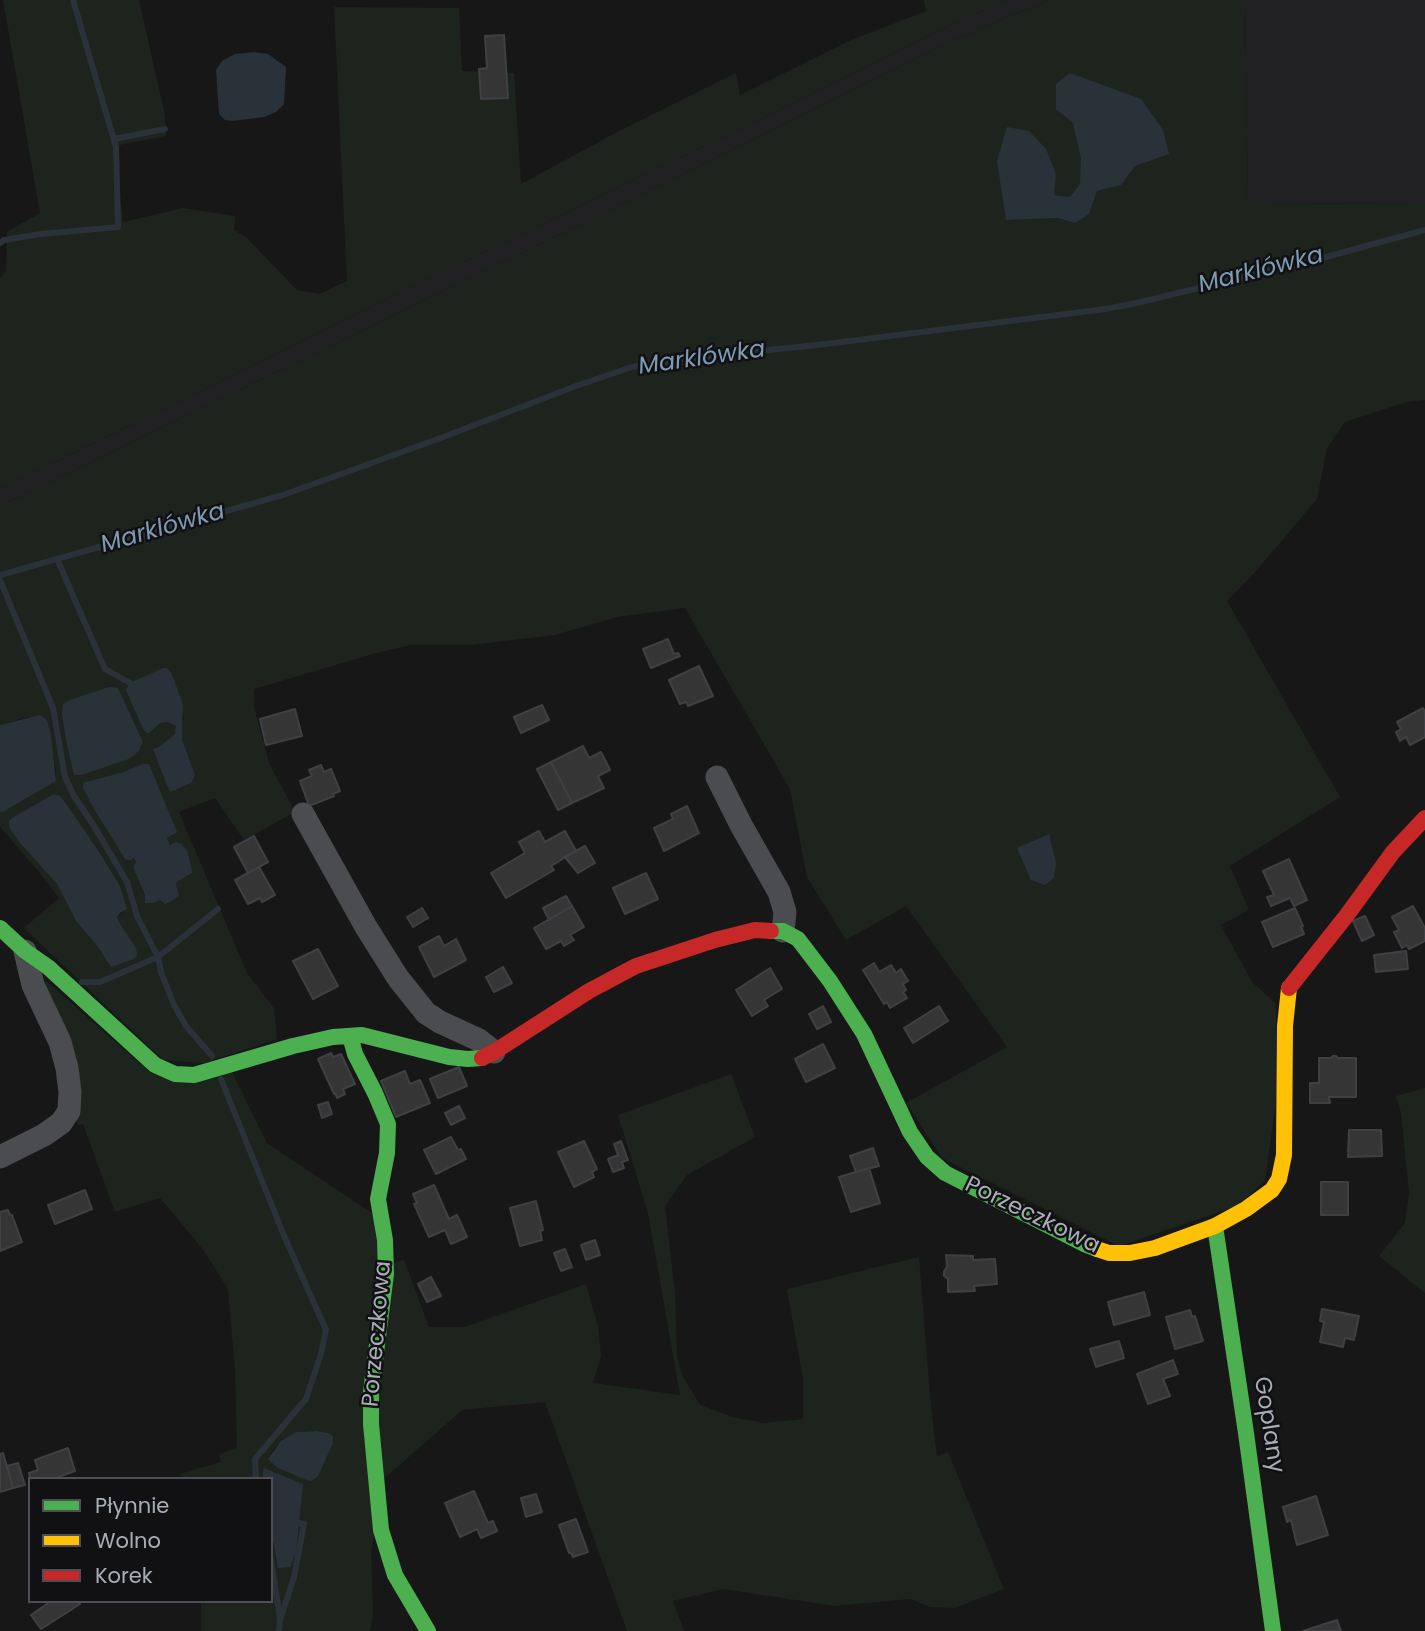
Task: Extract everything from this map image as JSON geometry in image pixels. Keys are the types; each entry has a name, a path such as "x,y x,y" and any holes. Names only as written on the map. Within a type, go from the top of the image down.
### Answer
{"street":[{"path":"0,928 48,967 155,1065 175,1074 194,1075 293,1046 350,1035 362,1035 459,1058 481,1058 636,966 755,930 783,931 785,912 779,892 717,777"},
{"path":"303,814 366,927 398,978 426,1013 479,1040 494,1052"},
{"name":"Porzeczkowa","path":"783,931 799,939 864,1034 911,1132 927,1157 945,1173 1084,1244 1109,1253 1130,1253 1154,1248 1215,1226 1272,1190 1279,1179 1284,1155 1285,1026 1288,989 1348,915 1393,852 1425,818"},
{"path":"0,1157 61,1123 69,1111 67,1068 60,1042 33,985 25,951"},
{"name":"Porzeczkowa","path":"350,1035 355,1054 387,1124 387,1153 378,1199 385,1240 386,1274 371,1392 371,1424 381,1530 395,1575 428,1631"},
{"name":"Goplany","path":"1215,1226 1273,1631"}],"shaded area":[{"path":"3,0 139,0 165,115 166,136 114,146 123,222 183,208 235,216 234,230 247,238 297,290 319,294 347,281 334,7 459,8 462,71 514,73 521,184 619,131 736,73 740,95 849,41 926,11 924,0 1006,0 0,489 0,278 6,271 7,232 40,213"},
{"path":"1006,0 1050,0 952,41 0,506 0,489"},
{"path":"1050,0 1245,0 1248,203 1425,204 1425,400 1406,402 1345,422 1327,448 1317,499 1227,601 1340,797 1230,866 1249,910 1221,925 1252,982 1276,1004 1277,1093 1265,1181 1237,1206 1119,1246 942,1158 906,1103 1007,1047 906,906 846,940 807,877 790,789 685,608 617,617 555,635 471,645 411,645 254,689 254,707 269,763 295,812 244,840 215,798 179,812 247,973 274,1008 277,1039 205,1063 163,1060 24,928 59,898 0,827 0,812 56,781 56,771 47,719 28,717 0,725 0,506 1002,19","holes":["1073,122 1135,166 1121,185 1097,191 1089,214 1075,223 1058,218 1006,220 1056,174 1053,195 1070,197 1081,184 1081,159","172,674 184,717 182,739 195,775 191,783 171,792 153,749 176,734 176,726 168,722 159,723 147,734 127,689 140,678","118,688 143,742 139,751 128,759 82,775 70,700","149,764 176,832 167,838 170,845 188,853 192,870 188,876 176,885 145,895 133,867 136,862 134,858 125,859 94,809 85,782","59,796 100,852 120,886 126,909 117,917 136,948 111,966 76,921 57,884 21,844"]},
{"path":"1245,0 1425,0 1425,204 1248,203"},
{"path":"235,54 268,54 286,67 284,104 276,112 264,117 225,120 219,114 216,70 222,61"},
{"path":"1070,73 1141,99 1163,130 1169,154 1135,166 1121,185 1097,191 1089,214 1075,223 1058,218 1006,220 997,161 1007,127 1029,131 1046,149 1056,174 1054,195 1070,197 1080,184 1081,159 1073,123 1056,109 1056,84"},
{"path":"167,668 172,674 183,705 182,739 195,775 191,783 171,792 153,749 175,734 176,726 168,722 160,723 148,734 144,731 126,690 130,683"},
{"path":"109,687 118,688 143,742 139,751 129,759 82,775 74,775 66,740 63,704"},
{"path":"40,715 47,720 51,734 56,781 0,812 0,725"},
{"path":"142,764 149,764 177,832 167,838 170,845 176,842 184,847 192,870 192,873 177,882 179,896 165,904 160,900 145,903 145,895 133,867 136,862 134,858 125,859 83,788 85,782 124,772"},
{"path":"54,794 64,801 120,886 127,909 117,917 136,948 137,955 134,959 111,967 76,921 57,884 9,827 12,818"},
{"path":"1049,834 1056,863 1054,878 1045,885 1031,880 1017,848"},
{"path":"44,979 151,1073 232,1072 267,1143 372,1213 391,1263 404,1260 429,1327 465,1327 586,1284 598,1326 601,1356 593,1383 680,1395 648,1213 618,1115 731,1074 755,1137 687,1175 665,1206 675,1294 677,1356 682,1375 700,1405 732,1417 764,1423 803,1419 803,1379 787,1289 919,1257 937,1456 948,1452 1004,1589 955,1608 930,1607 910,1599 835,1606 723,1589 673,1601 684,1631 627,1631 545,1402 462,1410 385,1478 371,1551 373,1616 370,1631 201,1631 201,1603 273,1603 273,1540 278,1567 298,1523 302,1491 263,1473 263,1477 181,1477 180,1474 221,1462 219,1454 237,1448 235,1370 228,1289 204,1251 160,1198 115,1212 83,1124 77,1125 77,1110","holes":["296,1432 328,1433 269,1455 281,1441"]},
{"path":"1425,1088 1425,1293 1379,1256 1405,1223 1409,1192 1401,1113 1396,1096"},
{"path":"317,1431 333,1436 333,1443 318,1476 311,1481 278,1468 268,1459 281,1441 296,1432"},
{"path":"264,1468 303,1484 296,1553 290,1567 278,1568 273,1540 273,1477 263,1477"}],"building":[{"path":"504,35 508,98 481,99 479,69 487,68 485,36"},
{"path":"668,639 674,654 678,653 680,656 651,668 643,649"},
{"path":"699,666 713,696 688,706 686,702 680,704 669,680"},
{"path":"542,705 549,720 521,733 514,717"},
{"path":"1423,708 1425,737 1410,745 1406,737 1400,741 1396,732 1401,729 1397,722"},
{"path":"295,709 302,736 266,745 260,719"},
{"path":"583,746 589,758 601,752 610,770 598,776 604,788 572,803 551,762"},
{"path":"551,762 572,803 558,810 537,769"},
{"path":"321,765 324,772 331,769 340,791 309,806 300,781 312,776 309,770"},
{"path":"687,806 699,833 664,851 654,828 673,819 671,814"},
{"path":"539,831 545,842 565,831 576,851 551,866 554,870 506,898 491,873 525,853 519,842"},
{"path":"254,836 268,862 248,873 234,847"},
{"path":"585,846 595,863 578,873 565,857"},
{"path":"1289,859 1307,900 1294,906 1290,898 1271,906 1267,897 1274,895 1263,871"},
{"path":"259,867 275,895 262,902 260,898 248,904 235,880"},
{"path":"646,873 658,899 625,914 613,888"},
{"path":"566,896 572,906 549,920 543,908"},
{"path":"572,906 584,927 570,935 574,940 564,946 561,941 546,949 534,928"},
{"path":"1413,906 1425,928 1425,941 1409,949 1407,945 1402,948 1394,932 1399,930 1392,917"},
{"path":"422,908 428,918 413,927 407,917"},
{"path":"1295,908 1304,934 1273,947 1262,922"},
{"path":"1365,916 1374,935 1362,941 1353,921"},
{"path":"439,936 444,946 456,939 466,960 434,977 419,947"},
{"path":"318,949 338,986 313,999 293,961"},
{"path":"1406,951 1408,969 1376,972 1374,955"},
{"path":"874,963 879,972 891,965 896,973 901,969 908,981 903,984 906,990 903,992 907,998 890,1008 887,1002 884,1004 863,970"},
{"path":"503,967 512,983 494,992 486,977"},
{"path":"770,968 782,989 764,1000 768,1006 752,1016 736,990"},
{"path":"823,1006 831,1022 817,1029 809,1014"},
{"path":"939,1006 948,1021 913,1043 904,1028"},
{"path":"823,1044 835,1068 806,1082 795,1059"},
{"path":"331,1053 333,1057 341,1054 355,1084 343,1089 345,1094 337,1098 318,1059"},
{"path":"1319,1058 1356,1058 1356,1097 1329,1097 1330,1103 1310,1103 1310,1083 1319,1083"},
{"path":"459,1067 467,1086 438,1098 430,1079"},
{"path":"405,1071 410,1084 420,1080 430,1103 396,1117 381,1081"},
{"path":"328,1102 332,1114 322,1118 318,1105"},
{"path":"459,1106 465,1118 451,1125 445,1113"},
{"path":"1349,1130 1381,1130 1382,1156 1348,1157"},
{"path":"451,1137 466,1159 436,1174 424,1150"},
{"path":"584,1141 597,1169 592,1172 594,1177 574,1187 558,1152"},
{"path":"621,1141 628,1160 622,1162 624,1168 613,1172 608,1159 618,1155 614,1144"},
{"path":"873,1148 879,1166 856,1172 850,1156"},
{"path":"869,1168 880,1203 851,1212 839,1177"},
{"path":"1321,1182 1348,1182 1348,1215 1321,1215"},
{"path":"434,1185 449,1219 457,1215 467,1237 451,1244 445,1230 429,1237 414,1204 417,1203 413,1194"},
{"path":"85,1190 92,1209 55,1224 48,1205"},
{"path":"536,1201 543,1230 540,1231 542,1240 520,1246 510,1208"},
{"path":"8,1210 22,1242 0,1251 0,1212"},
{"path":"595,1240 600,1255 586,1260 581,1245"},
{"path":"565,1249 572,1267 561,1271 554,1253"},
{"path":"946,1255 973,1256 973,1260 995,1259 997,1284 974,1286 975,1291 948,1292 948,1279 944,1276 947,1267"},
{"path":"431,1277 441,1296 427,1302 418,1284"},
{"path":"1144,1292 1150,1315 1114,1325 1108,1302"},
{"path":"1322,1309 1359,1316 1354,1340 1345,1338 1343,1347 1320,1342 1324,1322 1320,1321"},
{"path":"1190,1310 1192,1317 1195,1316 1203,1341 1175,1349 1166,1317"},
{"path":"1119,1341 1124,1358 1096,1367 1090,1349"},
{"path":"1173,1360 1178,1374 1163,1379 1170,1396 1148,1404 1137,1374"},
{"path":"68,1448 75,1471 58,1477 30,1477 29,1473 38,1470 35,1460"},
{"path":"3,1453 13,1488 0,1492 0,1454"},
{"path":"18,1463 25,1485 13,1488 7,1466"},
{"path":"474,1491 488,1523 493,1521 497,1531 481,1538 477,1529 460,1537 445,1503"},
{"path":"536,1494 542,1512 526,1517 521,1498"},
{"path":"1316,1496 1328,1535 1297,1545 1291,1520 1287,1522 1283,1507"},
{"path":"576,1519 588,1552 573,1557 559,1525"},
{"path":"48,1603 80,1604 41,1629 31,1615"},
{"path":"1337,1620 1341,1631 1303,1631"}],"waterway":[{"path":"0,243 41,234 118,227 116,147 73,0"},
{"path":"114,139 165,129"},
{"name":"Marklówka","path":"0,575 283,495 632,367 1106,309 1326,257 1425,230"},
{"path":"57,559 105,669 130,683"},
{"path":"0,580 53,708 65,777 127,882 137,916 158,957 174,1005 186,1026 212,1056"},
{"path":"82,982 100,982 158,957 218,909"},
{"path":"221,1079 285,1238 326,1330 306,1399 255,1459 256,1477"},
{"path":"279,1631 294,1577 304,1524 298,1523"},
{"path":"273,1573 280,1618"}],"traffic: fast":[{"path":"0,928 48,967 155,1065 175,1074 194,1075 293,1046 333,1037 362,1035 449,1057 482,1058"},
{"path":"771,931 783,931 798,939 830,981 864,1034 910,1132 927,1157 945,1173 1097,1249"},
{"path":"350,1036 355,1054 388,1124 387,1153 378,1199 385,1240 386,1274 371,1392 371,1424 381,1530 395,1575 428,1631"},
{"path":"1215,1226 1273,1631"}],"traffic: slow":[{"path":"1097,1249 1109,1253 1130,1253 1155,1248 1215,1226 1246,1209 1272,1190 1279,1179 1284,1155 1285,1026 1289,988"}],"traffic: jam":[{"path":"1289,988 1393,852 1425,818"},
{"path":"482,1058 589,991 636,966 715,940 755,930 771,931"}]}
